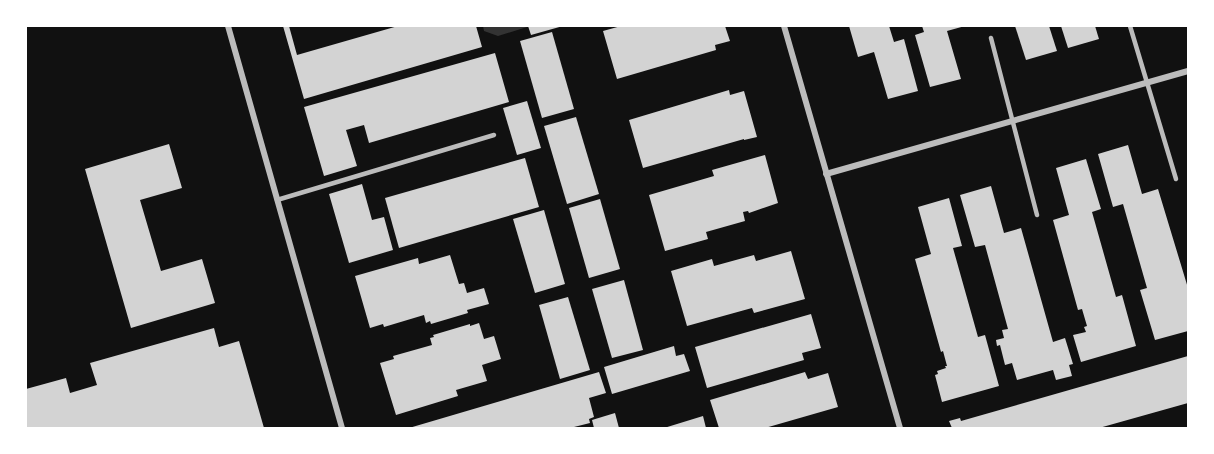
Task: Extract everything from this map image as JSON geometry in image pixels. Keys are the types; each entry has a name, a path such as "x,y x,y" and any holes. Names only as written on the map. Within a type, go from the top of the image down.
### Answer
{"street":[{"path":"228,26 342,429"},
{"path":"784,26 900,429"},
{"path":"826,174 1188,71"}],"lane":[{"path":"1130,26 1176,179"},
{"path":"991,38 1037,215"},
{"path":"277,200 494,135"}],"shaded area":[{"path":"483,26 527,27 498,36 484,31"}],"building":[{"path":"283,26 289,26 297,55 398,26 476,26 482,47 304,99"},
{"path":"528,26 563,26 531,35"},
{"path":"621,26 725,26 730,41 715,45 716,50 617,79 603,31"},
{"path":"849,26 889,26 894,42 904,39 918,91 888,99 874,52 858,57"},
{"path":"922,26 965,26 947,31 961,79 930,87 915,35 924,32"},
{"path":"1015,26 1049,26 1057,51 1026,60"},
{"path":"1061,26 1095,26 1099,39 1068,48"},
{"path":"552,32 574,109 542,118 520,41"},
{"path":"495,53 509,102 369,143 364,125 346,130 357,166 324,176 304,107"},
{"path":"729,90 730,95 744,91 757,137 643,168 629,120"},
{"path":"527,101 541,148 517,155 503,108"},
{"path":"576,117 599,194 567,204 544,126"},
{"path":"169,144 182,188 140,200 161,271 202,259 215,303 131,328 85,169"},
{"path":"1128,145 1142,194 1158,189 1188,288 1188,331 1155,340 1140,290 1147,288 1123,204 1113,207 1098,154"},
{"path":"765,155 778,203 749,213 748,211 743,212 745,221 706,232 708,239 665,251 649,195 714,176 712,170"},
{"path":"525,158 539,207 399,248 385,198"},
{"path":"1086,159 1101,209 1092,212 1116,297 1122,295 1136,346 1081,362 1073,335 1086,332 1084,327 1087,326 1082,309 1078,310 1053,220 1069,215 1056,168"},
{"path":"362,184 372,220 384,217 393,250 349,263 329,194"},
{"path":"991,186 1004,233 1021,228 1053,342 1065,338 1073,364 1069,365 1072,376 1056,380 1053,370 1017,380 1012,363 1005,365 1000,345 997,346 996,340 1004,338 1002,330 1008,329 985,245 975,247 960,195"},
{"path":"949,198 962,246 953,248 978,337 985,335 999,386 942,402 935,375 938,374 937,371 947,366 915,259 931,254 918,207"},
{"path":"600,199 620,269 589,278 569,208"},
{"path":"544,210 565,284 535,293 513,219"},
{"path":"791,251 805,299 754,313 752,308 687,326 671,271 712,259 714,266 754,255 756,261"},
{"path":"450,255 459,284 464,283 467,293 484,288 489,304 431,324 430,321 426,323 424,315 384,327 383,324 370,328 355,276 418,258 419,264"},
{"path":"624,280 643,350 612,358 592,289"},
{"path":"568,297 590,370 560,379 539,305"},
{"path":"811,314 821,348 802,353 804,360 707,388 695,347"},
{"path":"479,323 484,339 494,336 501,359 482,365 487,381 456,390 458,396 396,415 380,363 394,359 393,356 432,345 430,338 434,337 433,335"},
{"path":"214,328 219,347 239,341 264,428 26,428 26,389 66,378 70,393 97,385 90,363"},
{"path":"674,346 676,356 684,354 690,371 612,394 604,367"},
{"path":"1188,356 1188,403 1099,428 952,428 949,421 960,418 961,421"},
{"path":"599,372 606,393 589,398 594,417 589,419 590,423 570,428 409,428"},
{"path":"805,372 808,379 828,373 838,407 765,428 719,428 710,400"},
{"path":"615,413 619,428 594,428 592,420"},
{"path":"703,416 706,428 664,428"}]}
